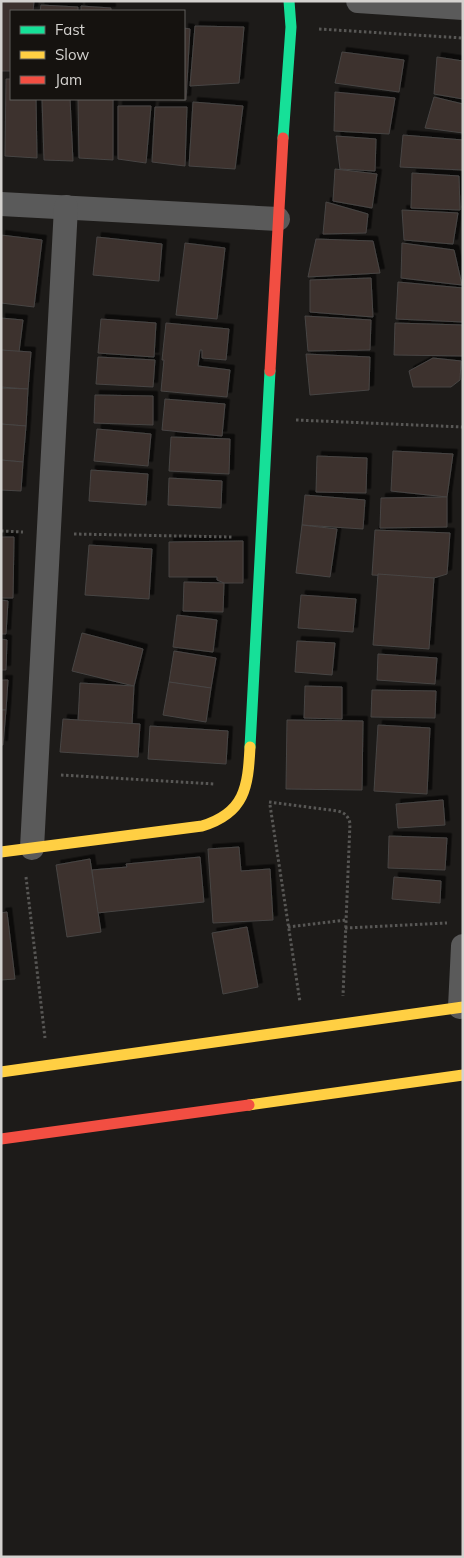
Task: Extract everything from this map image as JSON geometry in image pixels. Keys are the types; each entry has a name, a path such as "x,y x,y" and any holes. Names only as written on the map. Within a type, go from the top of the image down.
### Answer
{"street":[{"path":"1,852 216,823 230,814 242,799 246,786 250,756 278,218 291,27 289,1"},
{"path":"358,1 463,8"},
{"path":"1,204 278,218"},
{"path":"28,849 36,773 66,207"},
{"path":"1,1072 461,1007 463,946"},
{"path":"1,1139 463,1075"}],"path":[{"path":"291,27 463,38"},
{"path":"267,418 463,427"},
{"path":"1,531 261,538"},
{"path":"36,773 246,786"},
{"path":"242,799 338,811 346,815 350,823 342,1024"},
{"path":"269,802 304,1029"},
{"path":"28,849 48,1066"},
{"path":"288,927 346,920"},
{"path":"345,928 453,923"}],"building":[{"path":"1,1 34,1 33,10 10,10 10,71 1,71"},
{"path":"41,5 78,7 78,10 40,10"},
{"path":"81,6 111,8 111,10 81,10"},
{"path":"195,26 244,27 239,83 190,86"},
{"path":"185,28 190,29 185,100"},
{"path":"342,52 404,60 399,92 335,83"},
{"path":"437,57 463,61 463,99 434,94"},
{"path":"6,79 10,79 10,100 36,100 37,158 5,156"},
{"path":"335,92 395,98 389,134 334,131"},
{"path":"434,97 463,104 463,133 425,128"},
{"path":"42,100 70,100 73,161 44,160"},
{"path":"78,100 113,100 113,160 79,158"},
{"path":"193,102 243,106 235,169 189,166"},
{"path":"118,106 151,106 146,163 118,159"},
{"path":"155,107 187,107 185,166 152,162"},
{"path":"403,135 463,140 463,170 400,167"},
{"path":"336,136 376,139 375,171 340,169"},
{"path":"335,169 377,174 372,208 333,201"},
{"path":"412,173 459,176 460,210 411,208"},
{"path":"326,202 368,214 366,233 323,234"},
{"path":"402,210 458,213 453,244 404,240"},
{"path":"1,235 42,240 34,307 1,303"},
{"path":"97,237 162,244 159,281 93,275"},
{"path":"316,239 373,241 380,273 308,277"},
{"path":"185,243 225,248 217,319 176,315"},
{"path":"402,243 454,250 462,285 401,278"},
{"path":"371,278 373,317 310,312 310,280"},
{"path":"398,282 463,288 463,322 396,319"},
{"path":"305,316 371,320 370,350 308,351"},
{"path":"1,318 23,320 19,352 1,350"},
{"path":"101,319 156,323 154,357 98,353"},
{"path":"166,323 229,329 226,360 202,358 202,350 200,350 198,366 230,370 227,397 161,391"},
{"path":"395,323 463,325 463,356 394,355"},
{"path":"1,350 31,352 28,389 1,387"},
{"path":"306,354 370,357 369,390 310,395"},
{"path":"98,357 155,360 153,387 96,384"},
{"path":"433,358 461,361 460,380 451,387 413,387 409,371"},
{"path":"1,388 28,389 26,426 1,424"},
{"path":"95,395 153,396 153,425 94,423"},
{"path":"165,399 225,404 222,436 162,430"},
{"path":"1,424 26,426 23,462 1,460"},
{"path":"97,429 151,434 148,466 94,461"},
{"path":"171,437 230,439 229,474 169,471"},
{"path":"393,451 453,454 447,497 391,491"},
{"path":"317,456 367,458 366,493 316,492"},
{"path":"1,460 23,462 21,491 1,490"},
{"path":"91,470 148,474 146,505 89,501"},
{"path":"169,478 222,481 221,508 168,505"},
{"path":"305,495 365,500 363,529 302,525"},
{"path":"447,497 447,527 380,528 381,498"},
{"path":"302,525 337,529 330,577 296,573"},
{"path":"375,530 450,533 447,574 434,578 372,575"},
{"path":"1,537 14,537 13,598 1,598"},
{"path":"243,541 243,583 224,583 217,580 217,577 169,577 169,542"},
{"path":"89,545 152,549 149,599 85,595"},
{"path":"378,574 434,578 429,649 373,645"},
{"path":"184,582 224,583 223,612 183,611"},
{"path":"301,595 356,599 353,632 298,628"},
{"path":"1,600 8,601 6,634 1,634"},
{"path":"177,615 217,620 213,652 173,647"},
{"path":"82,633 143,649 134,686 72,671"},
{"path":"1,639 7,640 6,670 1,670"},
{"path":"297,641 335,643 332,675 295,672"},
{"path":"174,651 216,658 211,688 169,682"},
{"path":"378,654 437,658 435,684 377,680"},
{"path":"1,680 8,680 6,710 1,710"},
{"path":"169,682 211,688 206,722 163,715"},
{"path":"80,683 134,686 132,724 78,721"},
{"path":"305,686 342,687 342,719 304,718"},
{"path":"372,690 436,691 435,718 371,717"},
{"path":"1,710 6,710 3,745 1,745"},
{"path":"63,719 140,724 138,757 60,752"},
{"path":"287,720 363,721 362,790 286,789"},
{"path":"378,725 430,728 427,794 374,791"},
{"path":"150,726 228,731 226,764 148,759"},
{"path":"443,800 445,825 398,828 396,804"},
{"path":"389,836 447,838 445,870 388,868"},
{"path":"239,847 241,871 270,869 273,920 213,923 208,849"},
{"path":"200,857 204,902 97,913 92,870 127,867 126,864"},
{"path":"90,859 101,932 67,937 56,865"},
{"path":"394,877 441,881 440,903 392,899"},
{"path":"7,912 15,979 1,980 1,913"},
{"path":"247,927 258,987 223,994 212,933"}],"traffic: fast":[{"path":"283,138 291,27 289,1"},
{"path":"250,747 270,371"}],"traffic: slow":[{"path":"1,852 202,826 216,821 236,806 241,797 248,774 250,747"},
{"path":"1,1072 463,1007"},
{"path":"249,1105 463,1075"}],"traffic: jam":[{"path":"270,371 283,138"},
{"path":"1,1139 249,1105"}]}
